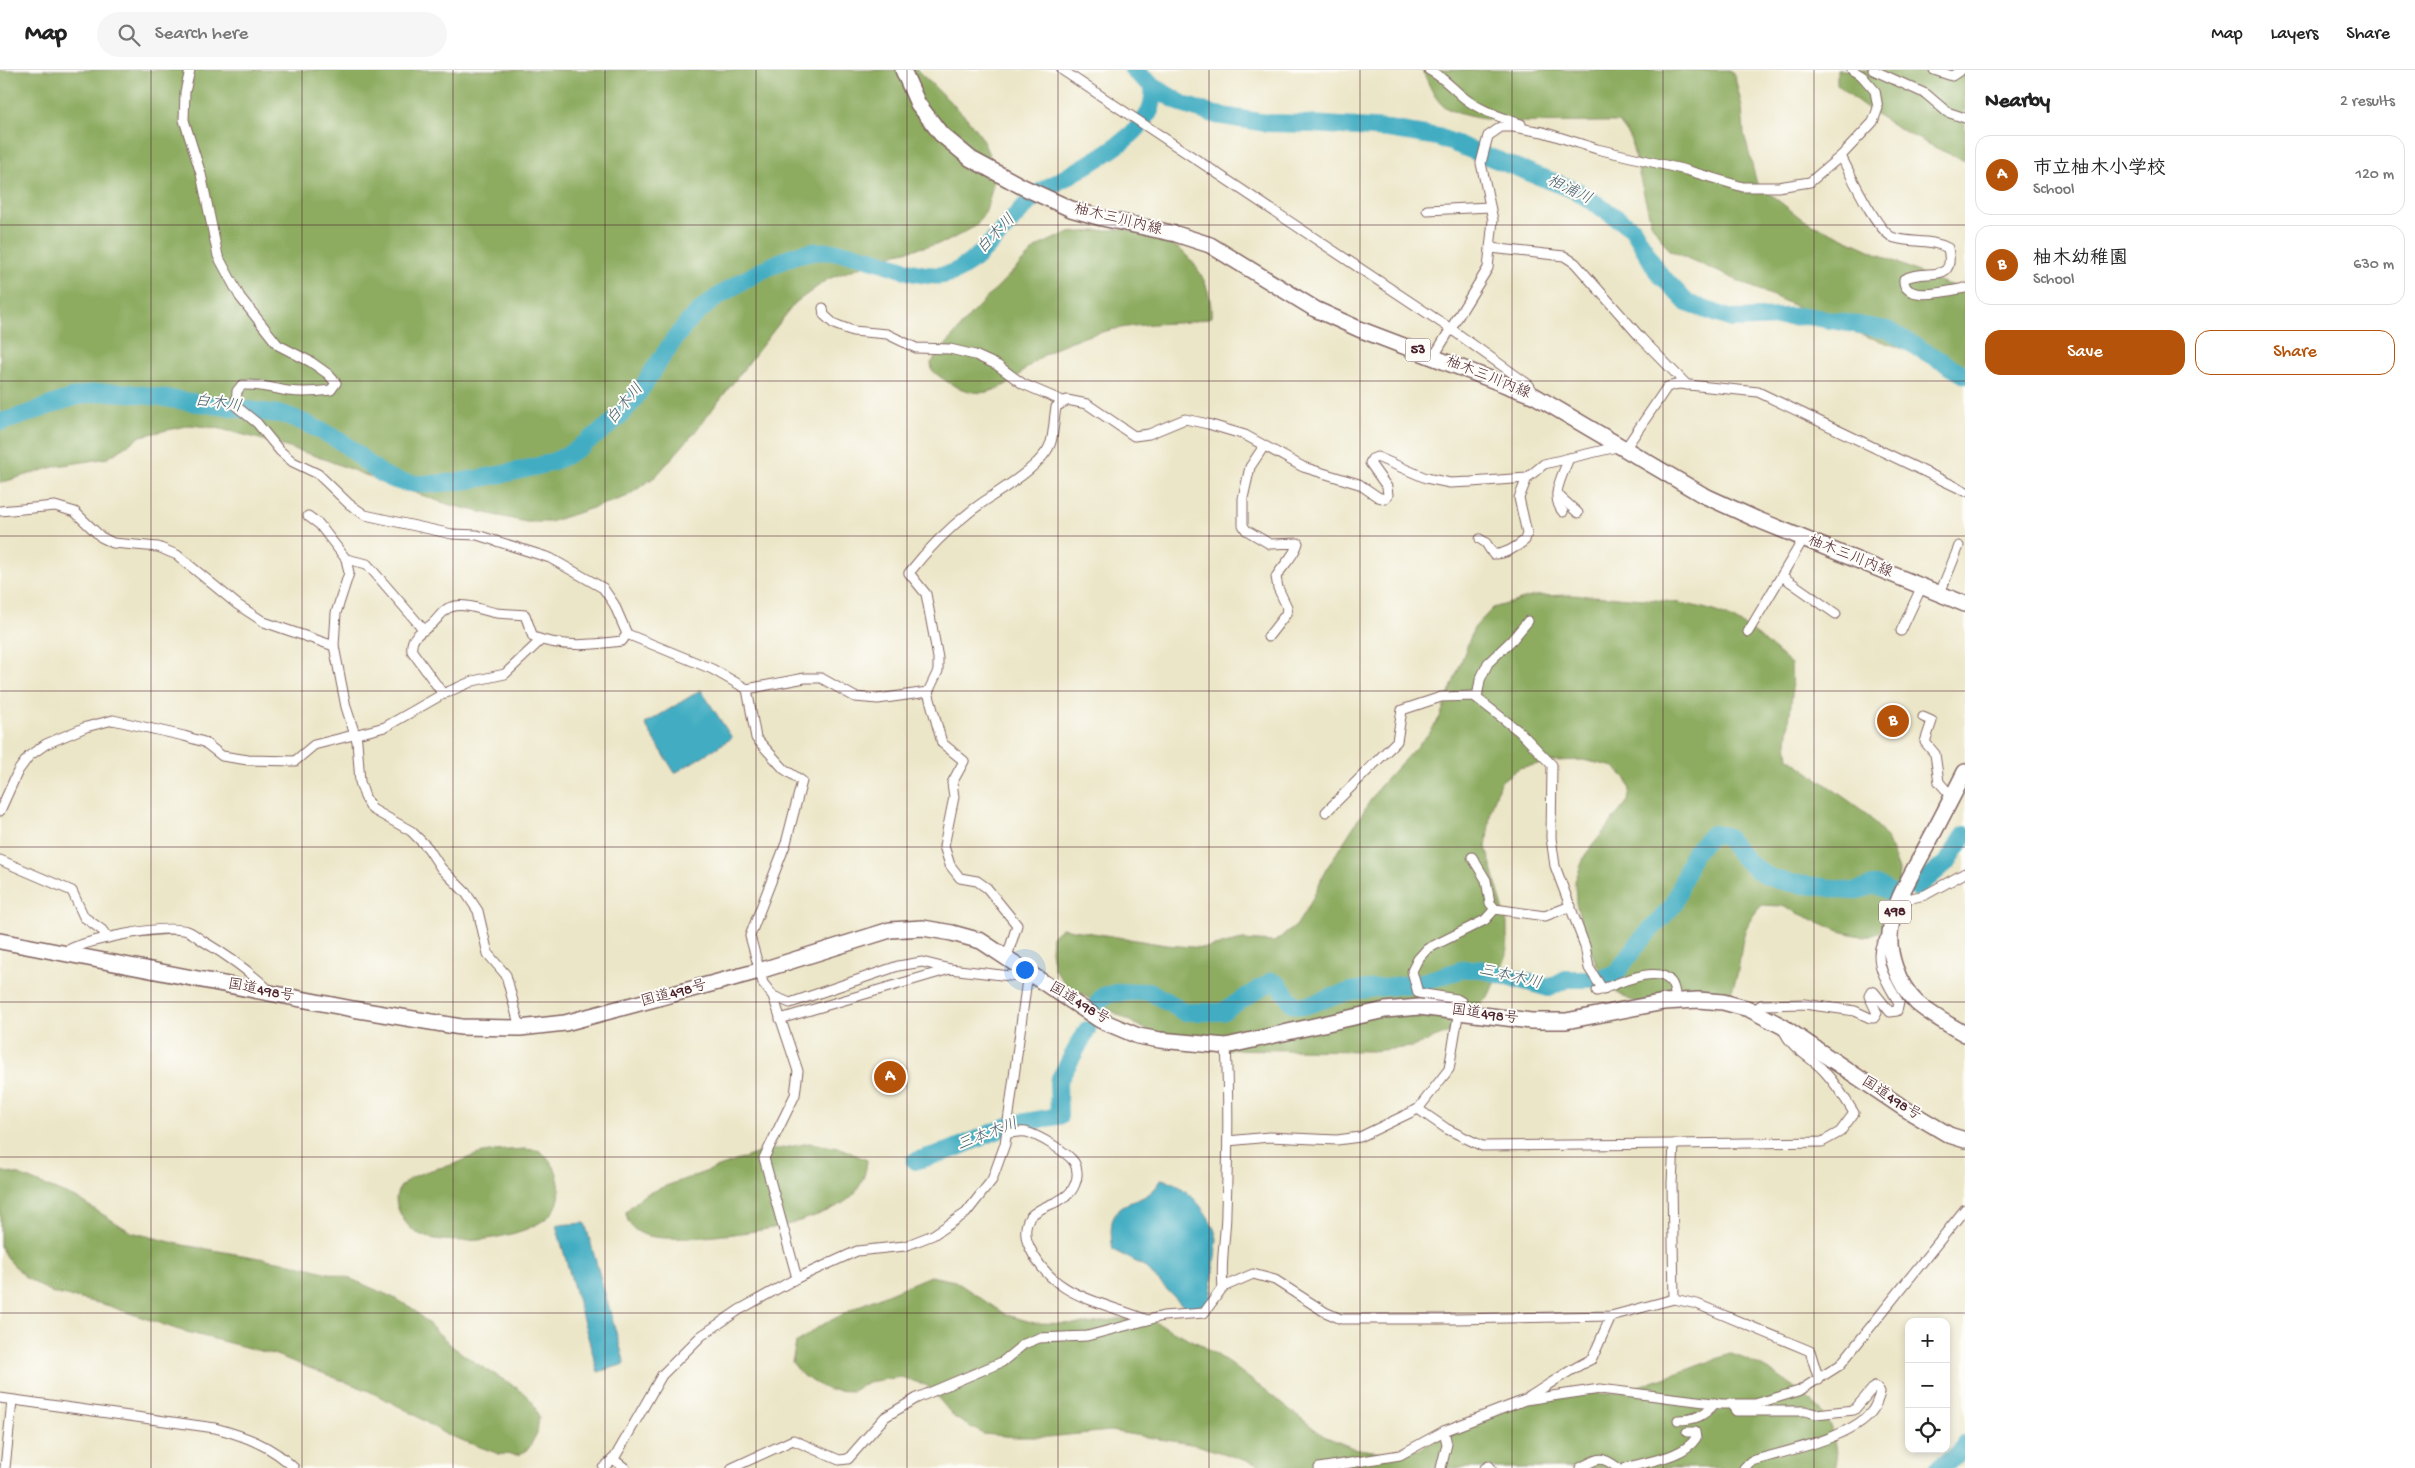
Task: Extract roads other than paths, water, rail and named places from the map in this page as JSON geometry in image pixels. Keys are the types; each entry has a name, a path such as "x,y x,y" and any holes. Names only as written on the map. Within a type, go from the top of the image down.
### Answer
{"main road":[{"name":"柚木三川内線","path":"903,70 918,104 941,134 972,158 1022,187 1070,209 1210,244 1315,308 1359,329 1535,396 1703,495 1965,604"},
{"name":"498","path":"1965,772 1898,901 1890,934 1890,944 1895,966 1902,984 1917,1002 1938,1018 1965,1034"},
{"name":"国道498号","path":"0,941 461,1027 520,1028 565,1023 759,971 890,930 923,928 952,932 981,941 1100,1020 1138,1036 1160,1040 1226,1046 1385,1010 1418,1007 1531,1021 1566,1021 1676,1001 1723,1002 1753,1011 1782,1026 1902,1107 1949,1135 1965,1140"}],"street":[{"path":"190,70 185,92 184,120 201,174 222,263 240,297 278,345 310,362 328,374 336,383 331,390 314,392 289,391 259,384 242,385 237,391 236,406 257,422 280,451 293,462 318,474 348,504 364,515 452,534 476,535 550,558 602,588 614,604 628,634 712,669 746,689 804,678 820,678 855,697 878,699 928,692"},
{"path":"1062,70 1451,329 1529,385 1535,396"},
{"path":"1429,70 1440,76 1464,98 1488,112 1521,124 1530,130"},
{"path":"1434,356 1488,268 1493,220 1481,163 1488,136 1501,127 1530,130 1743,187 1778,186 1810,182 1841,156 1874,122 1878,108 1875,91 1862,76 1852,70"},
{"path":"1873,70 1926,94 1947,112 1965,118"},
{"path":"1934,70 1952,76 1961,70"},
{"path":"1841,156 1881,230 1893,238 1940,244 1948,248 1951,262 1949,268 1942,273 1911,275 1904,279 1908,289 1927,295 1965,288"},
{"path":"1427,210 1490,207"},
{"path":"1490,248 1564,256 1575,263 1641,338 1687,385"},
{"path":"822,308 824,315 834,324 853,331 887,334 916,348 950,349 975,355 996,365 1024,384 1065,402"},
{"path":"1480,540 1486,543 1493,554 1498,555 1526,540 1527,533 1519,498 1527,478 1544,464 1623,448 1667,387 1679,384 1758,392 1965,491"},
{"path":"1007,957 1018,926 987,888 977,881 960,878 950,865 944,846 954,797 952,783 964,761 942,743 928,692 938,671 938,658 926,594 909,573 933,544 970,511 1022,476 1037,462 1051,443 1056,408 1067,400 1087,404 1134,436 1149,434 1185,419 1245,435 1303,467 1359,484 1378,497 1385,499 1388,495 1387,486 1370,463 1372,459 1377,457 1426,478 1450,483 1527,478"},
{"path":"1264,446 1250,468 1243,498 1243,525 1246,530 1270,544 1298,544 1290,560 1283,564 1276,577 1278,588 1288,608 1286,614 1268,637"},
{"path":"1563,512 1556,502 1569,458"},
{"path":"1557,494 1578,513"},
{"path":"0,511 55,506 75,512 101,537 113,543 158,547 177,555 238,605 264,622 334,646"},
{"path":"308,516 319,524 346,559 349,573 336,613 334,646 346,706 358,750 360,782 372,809 411,831 428,848 441,868 466,893 478,911 488,954 506,975 520,1028"},
{"path":"1748,632 1804,538"},
{"path":"1940,593 1960,546"},
{"path":"346,559 367,564 424,630"},
{"path":"1782,576 1836,614"},
{"path":"1901,631 1922,586"},
{"path":"443,694 412,651 411,644 414,638 437,622 444,610 452,606 469,606 497,613 525,615 533,637 552,644 589,646 622,641 628,634"},
{"path":"1477,698 1480,680 1488,663 1512,640 1528,620"},
{"path":"0,811 18,771 30,756 46,744 86,727 113,720 204,742 222,756 248,760 295,761 314,745 385,727 443,694 473,681 506,674 541,640"},
{"path":"746,689 756,738 767,753 784,769 802,781 786,842 750,936 759,971 763,982 772,996 798,1071 795,1096 764,1158 797,1278"},
{"path":"1326,812 1396,741 1402,710 1441,697 1474,696 1520,732 1552,765 1551,838 1555,866 1585,946 1589,968 1600,990 1653,973 1666,976 1672,983 1676,1001"},
{"path":"1923,717 1932,721 1925,742 1935,754 1939,782 1952,797"},
{"path":"1472,857 1486,880 1490,903 1495,909 1544,916 1571,906"},
{"path":"0,860 72,891 84,917 102,930 108,938"},
{"path":"1898,901 1925,895 1965,873"},
{"path":"1228,1141 1268,1137 1337,1140 1360,1138 1418,1109 1449,1069 1462,1011 1462,1002 1457,999 1418,993 1412,971 1418,959 1427,949 1485,920 1495,909"},
{"path":"62,953 78,945 108,938 161,930 187,931 254,974 272,993"},
{"path":"1753,1011 1761,1005 1804,1004 1855,1011 1874,1018 1877,1013 1869,996 1871,991 1874,992 1890,1012 1897,1011 1899,1003 1887,982 1878,957 1882,940 1890,934"},
{"path":"603,1468 613,1458 662,1375 701,1336 739,1310 797,1278 857,1251 905,1246 933,1235 966,1213 992,1180 1005,1144 1028,972 1010,976 950,969 922,962 906,964 790,1003 772,996"},
{"path":"780,1019 950,969"},
{"path":"1418,1109 1447,1129 1482,1146 1822,1142 1840,1132 1854,1113 1841,1091 1824,1070 1789,1042 1782,1026"},
{"path":"1223,1287 1221,1270 1226,1214 1228,1141 1226,1046"},
{"path":"1007,1133 1025,1132 1050,1143 1074,1162 1078,1174 1076,1184 1070,1194 1030,1216 1026,1224 1026,1239 1032,1254 1046,1272 1076,1296 1147,1320"},
{"path":"1674,1144 1672,1183 1674,1299"},
{"path":"1525,1400 1600,1389 1731,1404 1755,1404 1781,1398 1819,1380 1840,1366 1965,1209"},
{"path":"732,1468 793,1440 839,1460 848,1459 885,1417 917,1398 1002,1362 1024,1344 1038,1338 1087,1336 1163,1316 1204,1313 1223,1287 1254,1274 1275,1280 1324,1312 1341,1319 1455,1320 1611,1316 1674,1299 1697,1304 1805,1348 1810,1351 1819,1380"},
{"path":"1319,1468 1400,1455 1444,1431 1525,1400 1560,1379 1572,1368 1592,1359 1611,1316"},
{"path":"1731,1404 1736,1411 1747,1413 1805,1411 1816,1414 1854,1410 1874,1387 1878,1388 1880,1393 1872,1412 1850,1429 1811,1444 1751,1461 1744,1468"},
{"path":"0,1398 215,1428 248,1437 284,1458 294,1468"},
{"path":"5,1468 12,1401"},
{"path":"1678,1420 1697,1419 1706,1414 1714,1403"},
{"path":"1441,1468 1447,1444 1444,1431"},
{"path":"1626,1468 1679,1452 1691,1446 1696,1438 1695,1432 1688,1432"},
{"path":"613,1458 625,1468"},
{"path":"1580,1468 1600,1458 1606,1459 1618,1468"},
{"path":"1485,1468 1490,1466 1490,1468"}],"water":[{"path":"701,690 732,738 675,773 645,724"},
{"path":"1161,1179 1170,1181 1188,1193 1204,1211 1214,1230 1217,1239 1210,1301 1205,1308 1192,1311 1183,1306 1144,1266 1113,1250 1111,1230 1113,1217 1119,1209 1154,1190"},
{"path":"585,1223 625,1364 598,1372 556,1225"}],"waterway":[{"name":"相浦川","path":"1133,70 1154,87 1184,105 1216,115 1266,123 1388,129 1438,137 1577,191 1633,229 1657,271 1687,303 1732,319 1807,316 1888,330 1965,375"},
{"name":"白木川","path":"0,422 70,398 105,392 124,393 286,415 343,443 388,477 410,483 447,483 468,480 509,473 548,463 560,459 577,449 617,418 632,402 674,340 690,320 700,310 738,283 793,256 813,252 835,252 857,256 926,275 943,275 955,271 980,254 1037,194 1087,165 1121,143 1131,134 1149,112 1154,87"},
{"name":"三本木川","path":"1095,1007 1103,996 1116,993 1149,991 1184,1012 1222,1012 1272,981 1279,985 1293,1004 1304,1006 1351,991 1419,983 1464,969 1480,969 1549,988 1566,979 1601,979 1617,972 1640,941 1673,906 1693,854 1712,834 1726,836 1757,870 1778,880 1850,891 1879,886 1890,892"},
{"name":"三本木川","path":"1917,888 1948,861 1965,835"},
{"name":"三本木川","path":"915,1161 951,1150 1013,1124 1059,1116 1058,1082 1087,1030"},
{"path":"1937,1468 1961,1452 1965,1443"}],"place":[{"name":"柚木幼稚園","path":"1893,721"},
{"name":"市立柚木小学校","path":"890,1077"}]}
